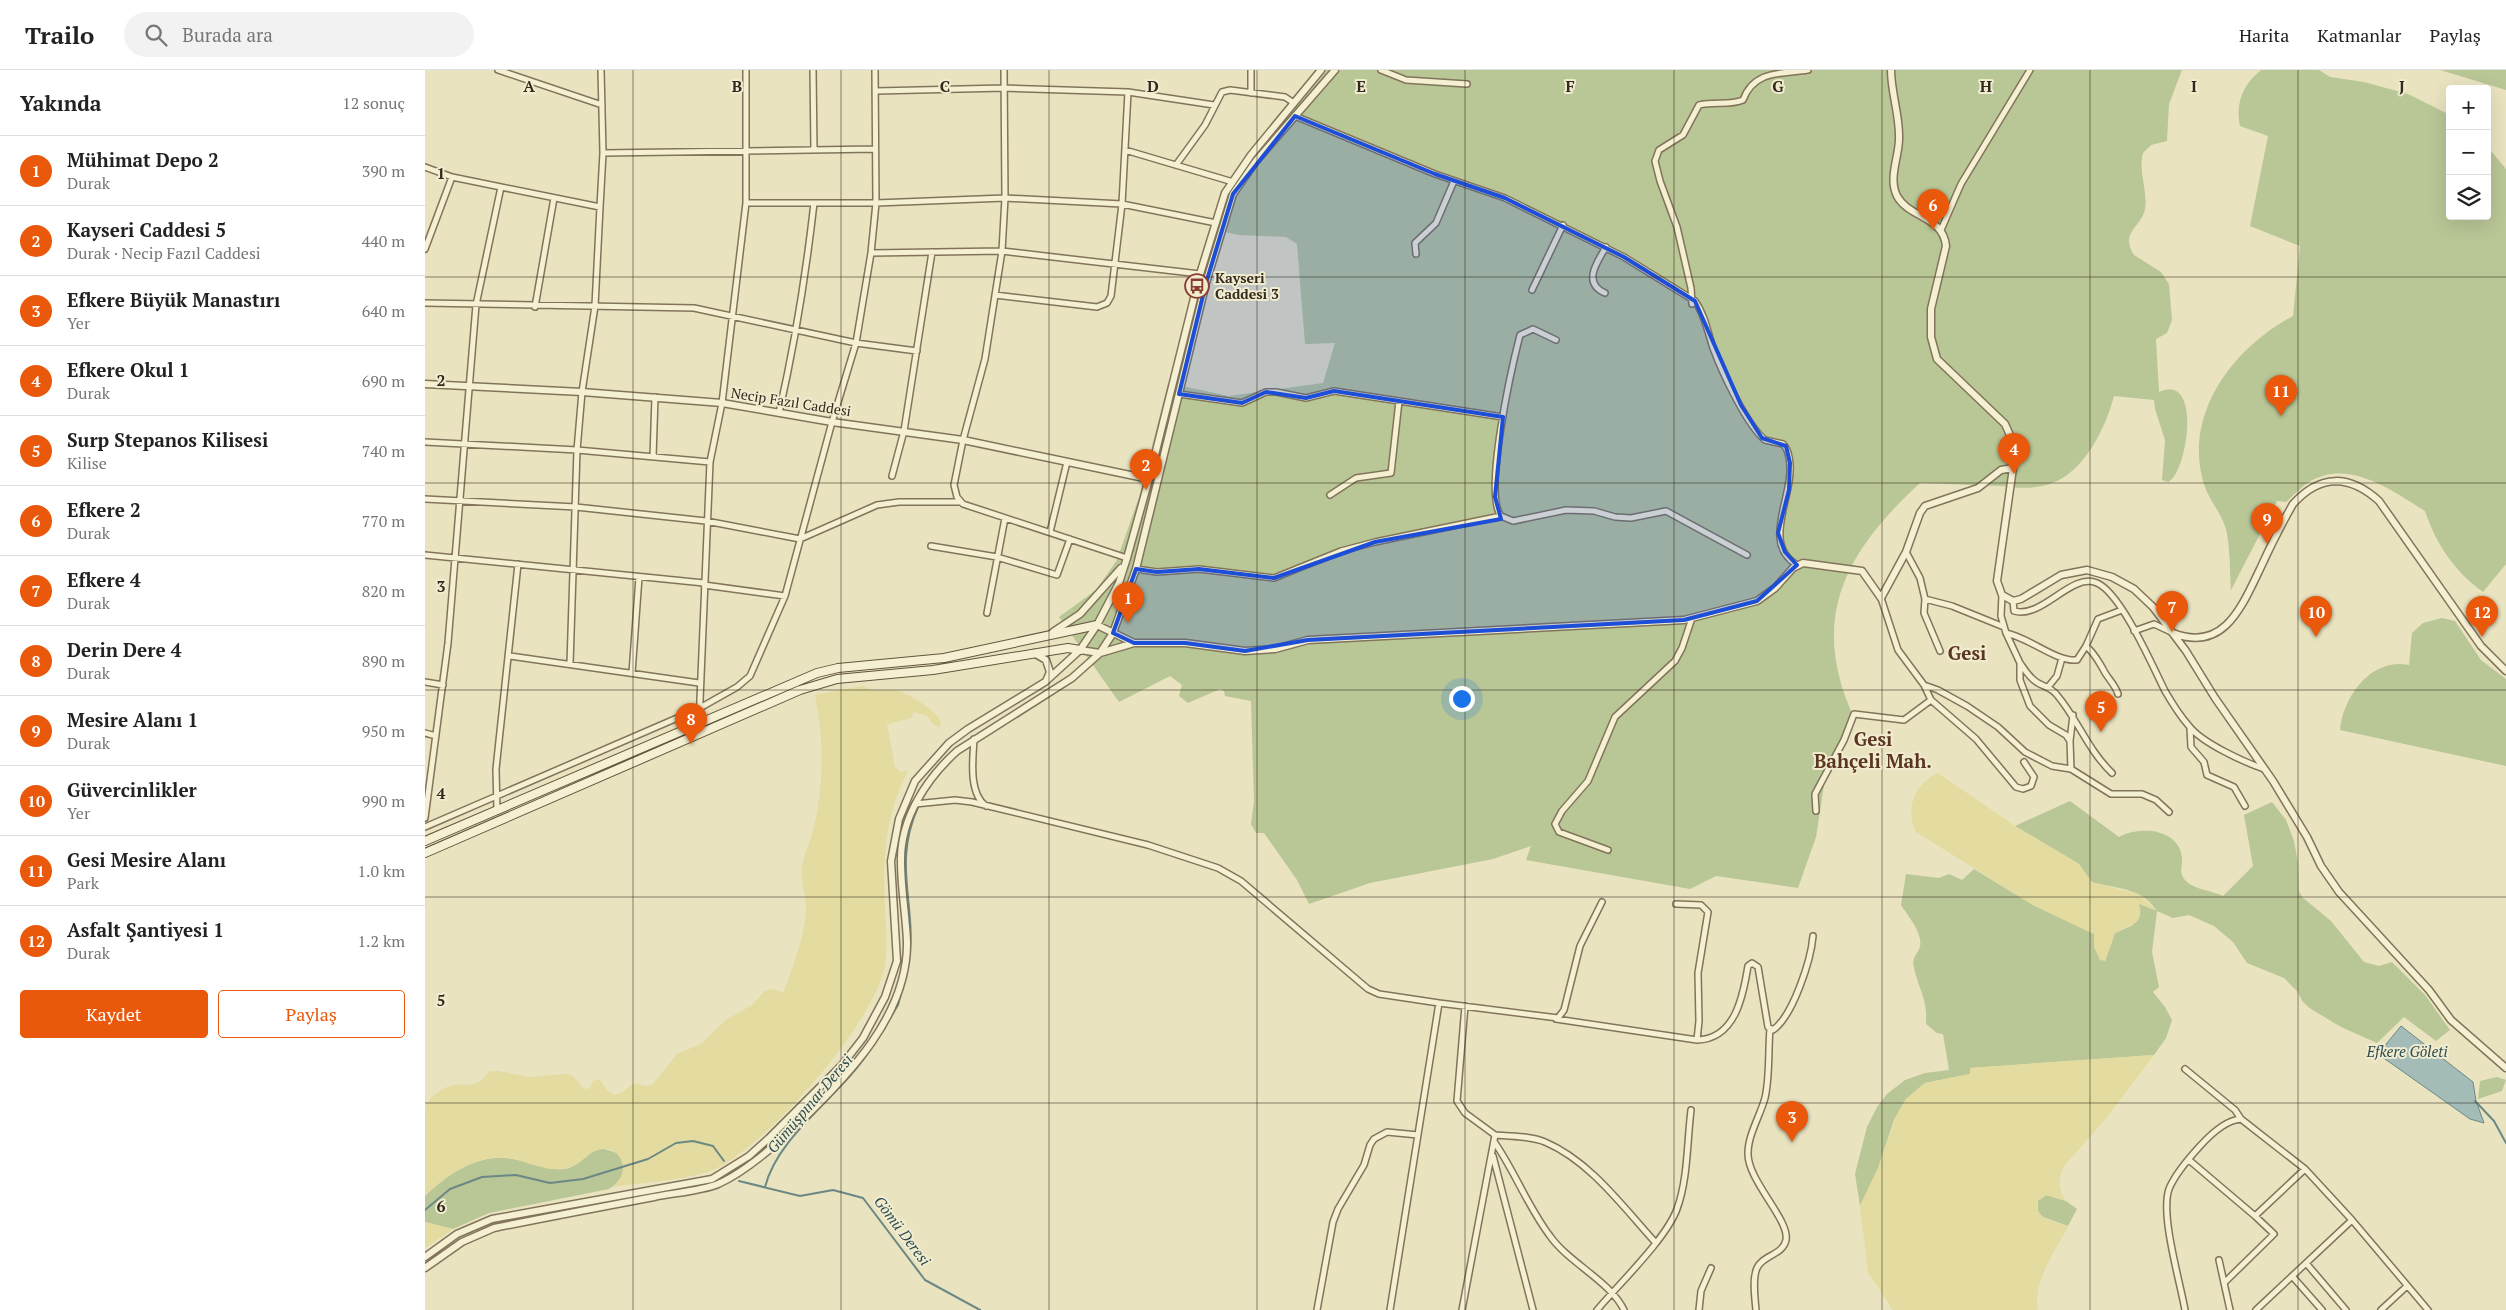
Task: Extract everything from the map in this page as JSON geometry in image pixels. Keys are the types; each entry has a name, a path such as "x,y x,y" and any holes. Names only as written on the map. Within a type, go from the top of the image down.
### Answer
{"main road":[{"path":"425,841 817,673 838,668 944,658 1097,625"},
{"path":"425,853 799,690 837,679 933,670 1068,648 1081,650"}],"street":[{"path":"498,70 602,105"},
{"path":"569,664 577,450 582,392 595,306 603,153 601,70"},
{"path":"699,724 699,683 710,462 722,403 734,316 746,203 748,151 746,70"},
{"path":"813,70 814,150"},
{"path":"425,827 698,709 737,687 750,676 785,596 832,422 856,343 871,253 876,203 875,70"},
{"path":"961,502 957,497 954,485 963,440 985,359 1002,251 1005,198 1004,70"},
{"path":"1251,70 1251,93"},
{"path":"425,1257 457,1234 492,1219 712,1179 749,1156 769,1138 842,1065 863,1038 885,997 897,961 891,861 899,819 915,781 949,743 968,728 1045,682 1081,650 1097,625 1119,583 1127,558 1149,479 1200,274 1225,193 1321,70"},
{"path":"425,1268 461,1242 494,1228 717,1184 775,1147 849,1072 871,1044 894,1002 905,962 907,942 902,853 903,839 915,804 942,764 974,738 1072,678 1100,653 1113,632 1136,569 1206,283 1233,194 1257,161 1335,70"},
{"path":"1381,70 1406,80 1467,84"},
{"path":"1692,301 1677,227 1655,161 1659,150 1683,135 1699,105 1709,102 1736,103 1743,100 1751,83 1759,78 1770,74 1808,70"},
{"path":"1891,70 1891,89 1899,139 1893,179 1894,189 1898,198 1912,210 1929,219 1941,230 1946,246 1931,309 1931,337 1937,359 2005,424 2013,442 2013,468 1997,581 2002,595 2001,616 2005,630 2021,663 2037,683 2048,687 2057,695 2073,715 2086,742 2112,773"},
{"path":"1941,230 1961,184 2030,70"},
{"path":"876,91 1004,88 1128,92 1214,105"},
{"path":"1176,165 1205,125 1219,94 1224,91 1285,97 1294,103"},
{"path":"995,295 1102,307 1107,303 1111,296 1122,204 1128,92"},
{"path":"1295,116 1454,181 1505,198 1563,225 1606,248 1699,307 1715,353 1750,420 1765,440 1783,444 1788,451 1790,483 1778,533 1785,552 1797,565"},
{"path":"603,153 875,149"},
{"path":"1125,150 1233,182"},
{"path":"425,167 452,177 600,207"},
{"path":"425,249 452,177"},
{"path":"1416,254 1415,243 1436,223 1454,181"},
{"path":"425,818 443,685 476,306 501,188"},
{"path":"535,306 554,198"},
{"path":"746,203 876,203 1005,198 1122,204 1216,223"},
{"path":"779,413 805,281 814,203"},
{"path":"1532,290 1563,225"},
{"path":"1605,293 1597,288 1592,275 1593,268 1606,248"},
{"path":"871,253 1002,251 1200,274"},
{"path":"892,476 903,431 932,252"},
{"path":"425,303 476,306 693,308 856,343 917,351"},
{"path":"1501,516 1496,506 1495,497 1503,416 1520,335 1533,329 1556,340"},
{"name":"Necip Fazıl Caddesi","path":"425,384 582,392 722,403 832,422 963,440 1149,479"},
{"path":"1179,394 1242,403 1266,392 1306,398 1334,391 1503,416"},
{"path":"653,457 655,397"},
{"path":"1331,496 1356,478 1391,473 1399,401"},
{"path":"425,442 577,450 710,462"},
{"path":"1050,532 1067,462"},
{"path":"1881,598 1905,552 1920,513 1925,506 1978,488 2001,470 2013,468"},
{"path":"2134,631 2154,624 2172,632 2195,638 2210,635 2232,620 2293,504 2303,493 2317,484 2340,481 2367,490 2379,501 2481,646 2506,671"},
{"path":"425,499 576,507 706,520 800,539 877,505 899,502 961,502 1127,558"},
{"path":"1136,569 1157,572 1199,569 1274,578 1341,551 1366,544 1501,516 1513,521 1566,510 1599,512 1615,517 1631,518 1666,512 1747,555"},
{"path":"987,613 1005,518"},
{"path":"931,546 997,557 1057,575 1070,539"},
{"path":"1905,552 1920,578 1925,599 1924,613 1940,651"},
{"path":"425,555 639,576 785,596"},
{"path":"1036,639 1059,630 1080,614 1116,575 1127,558"},
{"path":"497,811 496,770 510,656 518,564"},
{"path":"1081,650 1100,653 1135,643 1185,643 1245,651 1275,649 1308,640 1537,627 1660,623 1692,618 1757,601 1775,588 1797,565 1813,564 1861,571 1881,598 1898,650 1924,685 1931,700 1976,739 2016,787 2023,789 2031,786 2034,777 2024,762"},
{"path":"2002,595 2013,601 2021,599 2061,575 2087,570 2112,577 2134,589 2153,607 2172,632 2264,769 2339,892 2429,990 2451,1020 2506,1068"},
{"path":"632,673 639,576"},
{"path":"2013,601 2014,611 2027,612 2042,606 2065,590 2081,583 2095,582 2103,586 2122,610 2167,694 2190,728 2217,748 2264,769"},
{"path":"1925,599 1952,606 2031,641 2067,661 2077,660 2098,620 2122,610"},
{"path":"1608,850 1559,832 1555,824 1562,811 1588,781 1615,718 1675,661 1682,648 1692,618"},
{"path":"1097,625 1135,643"},
{"path":"2086,646 2098,656 2103,671 2115,684 2119,694"},
{"path":"1030,653 1046,660 1050,672 1045,682"},
{"path":"510,656 699,683"},
{"path":"2048,687 2057,676 2062,658"},
{"path":"2021,663 2020,680 2030,706 2049,725 2066,735 2070,741"},
{"path":"425,682 443,685"},
{"path":"1924,685 1938,690 1967,706 1998,727 2025,752 2052,766 2071,769 2111,794 2142,794 2156,800 2169,812"},
{"path":"1816,811 1815,794 1845,740 1854,714 1903,720 1931,700"},
{"path":"2071,769 2070,741 2073,715"},
{"path":"2190,728 2191,747 2204,762 2207,775 2233,787 2245,806"},
{"path":"425,734 436,736"},
{"path":"974,738 973,769 977,794 982,803 989,808"},
{"path":"915,804 955,800 1149,845 1218,868 1241,881 1368,990 1379,994 1697,1040 1710,1040 1720,1034 1728,1025 1742,994 1748,966 1752,963 1758,969 1770,1029 1765,1097 1748,1153 1757,1182 1785,1229 1786,1240 1781,1250 1757,1266 1755,1272 1756,1310"},
{"path":"1555,1019 1563,1014 1580,946 1601,902"},
{"path":"1676,904 1701,905 1708,912 1697,973 1699,1021 1697,1040"},
{"path":"1770,1029 1776,1028 1804,978 1811,956 1813,936"},
{"path":"1390,1310 1439,1003"},
{"path":"1465,1006 1457,1100 1465,1112 1495,1135 1543,1142 1565,1153 1587,1170 1655,1242"},
{"path":"2185,1069 2235,1110 2241,1119 2305,1169 2352,1220 2428,1310"},
{"path":"1597,1310 1669,1226 1683,1190 1691,1110"},
{"path":"2185,1310 2166,1208 2171,1185 2203,1143 2218,1130 2236,1119 2241,1119"},
{"path":"1317,1310 1333,1222 1338,1209 1364,1165 1370,1145 1375,1139 1387,1132 1418,1135"},
{"path":"1462,1310 1495,1135"},
{"path":"1494,1142 1509,1164 1550,1237 1567,1255 1611,1293 1623,1310"},
{"path":"1493,1153 1533,1310"},
{"path":"2189,1160 2274,1234 2223,1283"},
{"path":"2255,1216 2305,1169"},
{"path":"2256,1310 2352,1220"},
{"path":"2219,1260 2230,1310"},
{"path":"2307,1263 2346,1310"},
{"path":"1699,1310 1701,1290 1711,1268"},
{"path":"2292,1276 2322,1310"},
{"path":"2381,1310 2407,1286"}],"highlighted area":[{"path":"1295,116 1435,174 1505,198 1624,257 1695,301 1741,405 1762,438 1786,446 1790,463 1789,490 1778,533 1785,552 1797,565 1757,601 1684,620 1308,640 1245,651 1185,643 1134,643 1113,633 1136,569 1157,572 1199,569 1274,578 1375,542 1501,519 1495,497 1503,417 1334,391 1306,398 1266,392 1242,403 1179,394 1206,283 1233,194"}],"green space":[{"path":"1315,70 2182,70 2169,104 2167,141 2151,145 2143,153 2145,209 2140,221 2130,235 2129,241 2134,255 2161,272 2169,284 2172,320 2167,333 2156,339 2159,392 2173,390 2182,396 2186,409 2185,445 2181,462 2175,475 2168,482 2162,480 2165,440 2154,400 2114,396 2104,425 2096,440 2077,467 2065,477 2051,484 2027,488 1920,483 1893,509 1871,536 1854,562 1841,590 1835,620 1835,651 1841,684 1855,720 1825,779 1816,837 1798,888 1716,876 1690,889 1526,860 1531,846 1493,859 1370,883 1309,904 1297,880 1264,833 1256,833 1251,824 1254,802 1251,701 1225,696 1224,691 1220,689 1188,703 1179,696 1182,685 1170,676 1119,702 1059,617 1096,590 1117,560 1139,497 1168,383 1229,396 1323,383 1335,343 1305,344 1297,244 1286,237 1239,235 1210,229 1218,206 1241,165"},
{"path":"2261,70 2319,70 2330,77 2364,82 2408,94 2446,113 2446,220 2491,220 2491,151 2506,169 2506,564 2483,592 2463,575 2447,556 2429,523 2425,511 2370,480 2355,475 2339,474 2324,476 2309,482 2286,502 2277,501 2231,590 2227,532 2206,491 2202,477 2199,452 2201,427 2209,404 2220,382 2235,362 2252,344 2293,316 2300,246 2250,226 2268,136 2240,126 2239,110 2242,95 2249,82"},
{"path":"2440,70 2506,70 2506,90"},
{"path":"2442,618 2455,621 2481,660 2506,679 2506,766 2340,730 2347,704 2353,692 2362,682 2372,673 2383,667 2396,664 2409,665 2412,633 2423,623"},
{"path":"2070,801 2119,837 2137,831 2157,832 2166,835 2179,848 2182,858 2181,869 2185,880 2197,888 2223,896 2253,866 2244,815 2272,802 2286,820 2294,841 2298,863 2299,891 2302,897 2331,921 2364,962 2379,966 2392,962 2425,995 2450,1030 2436,1041 2404,1017 2377,1043 2341,1027 2311,1009 2284,978 2247,963 2233,942 2214,926 2189,915 2173,918 2157,911 2152,952 2159,987 2153,992 2165,1007 2172,1020 2166,1038 2154,1055 1970,1068 1970,1074 1925,1083 1906,1099 1894,1120 1878,1168 1860,1206 1855,1174 1867,1127 1877,1107 1887,1094 1905,1080 1925,1073 1949,1070 1943,1034 1937,1033 1926,1024 1926,1008 1913,965 1920,942 1914,925 1901,905 1906,874 1939,878 1949,874 1962,880 1974,869 2033,905 2094,934 2094,938 2105,961 2115,933 2133,925 2139,917 2138,903 2156,910 2144,897 2136,893 2091,882 2079,864 2015,826"},
{"path":"2497,1077 2506,1080 2502,1091 2478,1099 2480,1081"},
{"path":"604,1149 617,1153 623,1163 621,1177 609,1189 489,1213 453,1229 425,1222 425,1196 445,1179 479,1161 505,1158 547,1168 564,1169 570,1168 593,1152"},
{"path":"2046,1195 2066,1201 2077,1209 2068,1226 2043,1217 2038,1212 2038,1201"}],"sand":[{"path":"863,686 876,690 898,691 909,695 930,709 941,723 940,727 934,725 926,715 913,712 912,718 887,724 895,767 901,772 908,771 894,805 887,839 884,874 887,944 885,964 877,988 862,1018 814,1081 787,1112 759,1138 732,1159 710,1171 700,1174 612,1187 620,1179 623,1164 614,1151 599,1149 577,1164 563,1169 546,1168 505,1158 479,1161 445,1179 425,1196 425,1106 439,1091 451,1086 475,1084 480,1082 490,1071 530,1077 567,1074 573,1076 584,1089 590,1088 593,1081 599,1079 607,1090 614,1095 621,1093 634,1083 646,1086 653,1084 677,1054 701,1044 726,1020 752,1005 765,991 774,989 783,993 804,929 806,908 802,867 814,827 820,794 822,761 815,695"},
{"path":"1938,773 2015,826 2079,864 2092,882 2138,894 2157,911 2139,904 2140,917 2134,924 2115,933 2105,961 2100,960 2094,947 2094,934 2033,905 1916,832 1911,815 1914,798 1923,784"},
{"path":"2154,1055 2108,1116 2065,1165 2059,1183 2066,1201 2046,1195 2038,1201 2037,1207 2042,1216 2068,1226 2046,1266 2038,1288 2038,1310 1893,1310 1868,1272 1860,1206 1878,1168 1897,1114 1906,1099 1925,1083 1970,1074 1970,1068"},
{"path":"425,1222 453,1229 425,1248"}],"water":[{"name":"Efkere Göleti","path":"2401,1026 2473,1082 2476,1101 2484,1123 2470,1119 2378,1054"}],"waterway":[{"name":"Gümüşpınar Deresi","path":"908,967 910,926 906,868 907,849 910,829 918,807"},
{"name":"Gümüşpınar Deresi","path":"876,1041 898,1005 907,971"},
{"name":"Gümüşpınar Deresi","path":"765,1187 772,1167 797,1131 845,1081 873,1045"},
{"path":"2475,1101 2494,1121 2506,1143"},
{"name":"Gömü Deresi","path":"425,1210 450,1189 482,1177 516,1175 550,1183 583,1179 648,1159 676,1143 693,1141 713,1146 724,1161"},
{"name":"Gömü Deresi","path":"739,1181 800,1196 833,1190 863,1198 925,1280 980,1310"}],"place":[{"name":"Efkere 2","path":"1933,230"},
{"name":"Kayseri Caddesi 3","path":"1197,286"},
{"name":"Gesi Mesire Alanı","path":"2281,416"},
{"name":"Efkere Okul 1","path":"2014,474"},
{"name":"Kayseri Caddesi 5","path":"1146,490"},
{"name":"Mesire Alanı 1","path":"2267,544"},
{"name":"Mühimat Depo 2","path":"1128,623"},
{"name":"Efkere 4","path":"2172,632"},
{"name":"Güvercinlikler","path":"2316,637"},
{"name":"Asfalt Şantiyesi 1","path":"2482,637"},
{"name":"Surp Stepanos Kilisesi","path":"2101,732"},
{"name":"Derin Dere 4","path":"691,744"},
{"name":"Efkere Büyük Manastırı","path":"1792,1142"}],"district":[{"name":"Gesi","path":"1967,653"},
{"name":"Gesi Bahçeli Mah.","path":"1873,750"}]}
